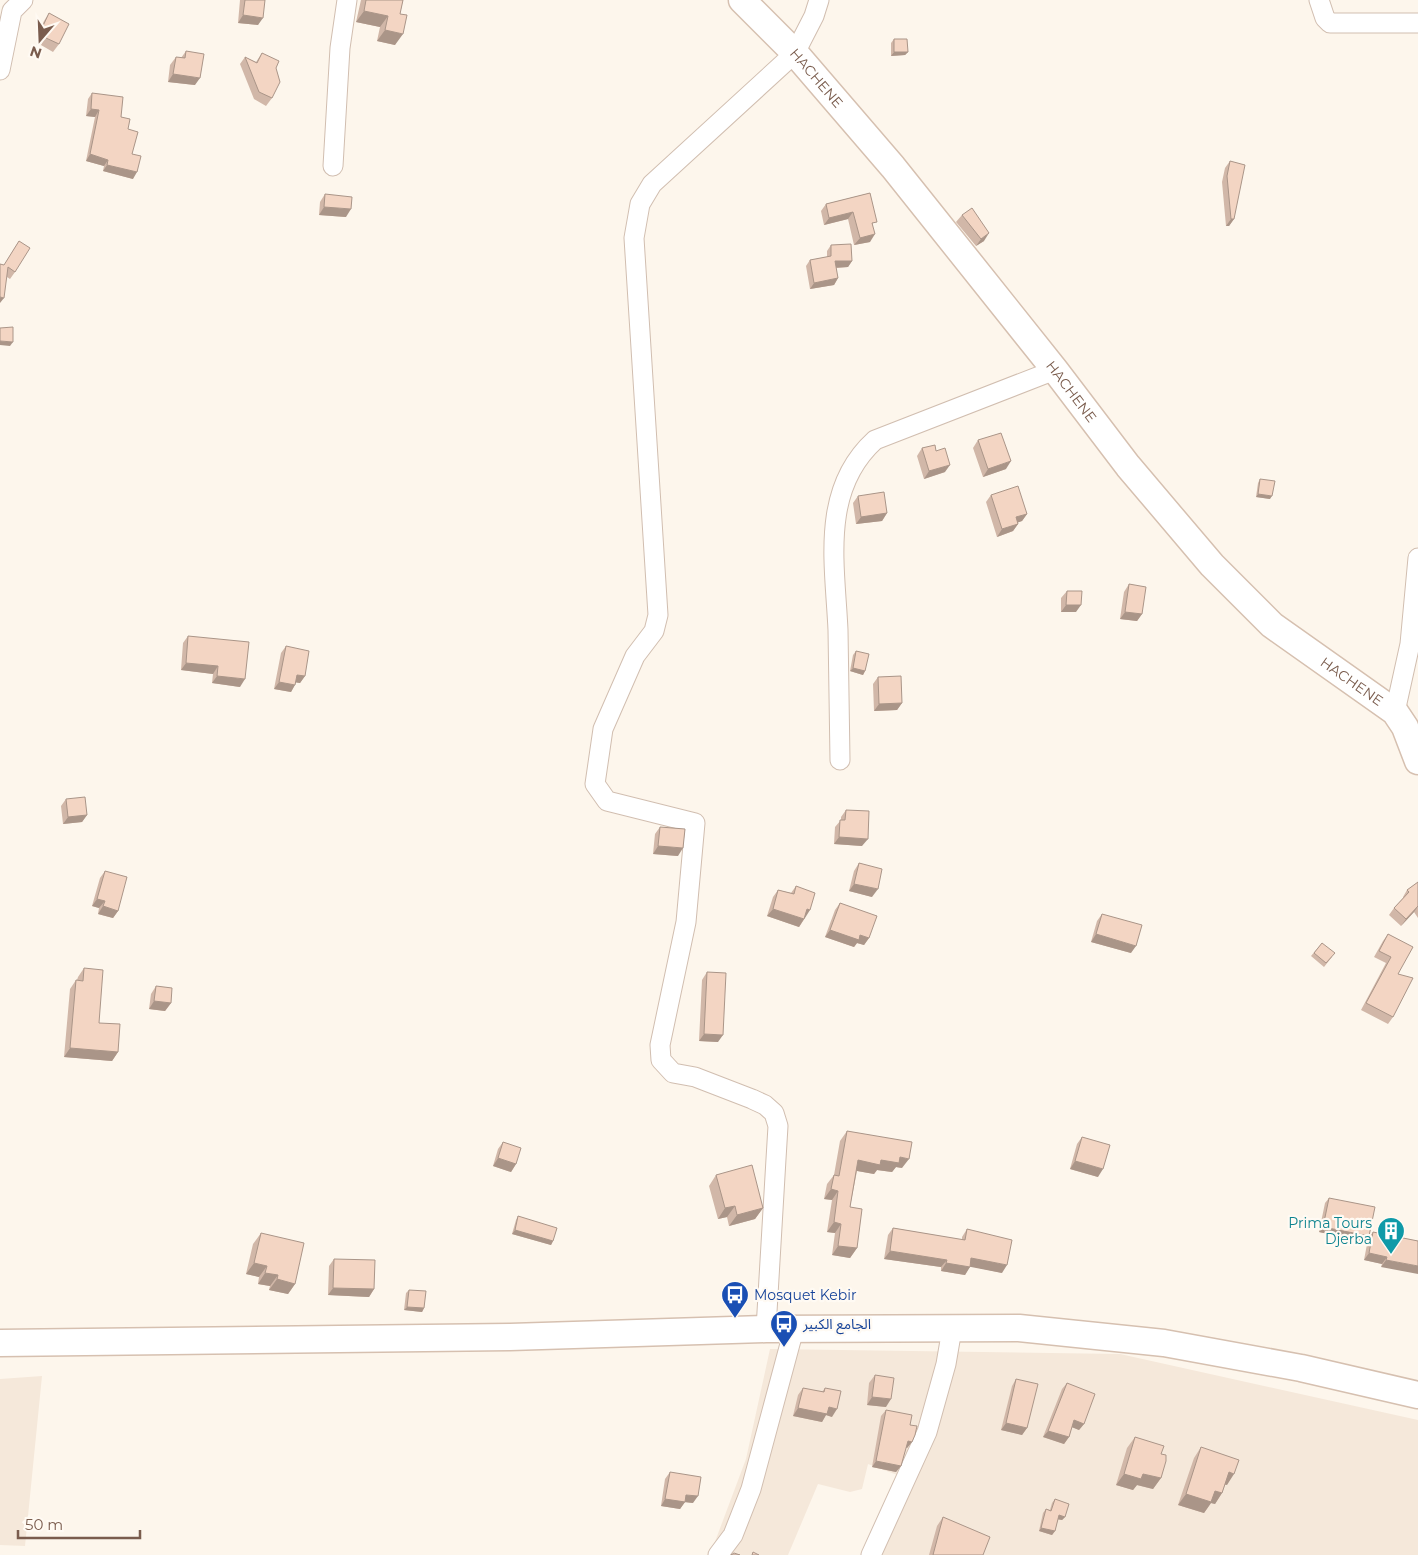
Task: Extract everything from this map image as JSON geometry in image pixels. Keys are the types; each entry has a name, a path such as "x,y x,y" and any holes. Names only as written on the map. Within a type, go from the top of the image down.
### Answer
{"main road":[{"name":"HACHENE","path":"742,0 795,53 893,167 1055,370 1128,466 1212,565 1266,619 1328,666 1394,712 1405,727 1418,761"},
{"path":"0,1344 510,1337 766,1329 1019,1328 1164,1343 1301,1368 1418,1395"}],"street":[{"path":"333,166 340,48 347,0"},
{"path":"766,1329 778,1126 774,1113 765,1105 752,1099 695,1077 673,1073 660,1060 660,1045 686,922 694,823 607,801 595,784 595,775 602,729 635,656 654,631 658,615 634,238 640,204 652,184 795,53 814,16 819,0"},
{"path":"1318,0 1325,18 1330,23 1418,23"},
{"path":"0,70 11,5"},
{"path":"840,760 838,630 833,548 835,516 843,485 863,451 875,440 1055,370"},
{"path":"1394,712 1410,644 1418,558"},
{"path":"718,1555 733,1535 751,1490 794,1329"},
{"path":"871,1555 927,1432 946,1364 952,1329"}],"shaded area":[{"path":"770,1349 1120,1354 1418,1420 1418,1555 875,1555 900,1476 868,1464 862,1489 850,1492 818,1484 788,1555 710,1555 746,1459"},
{"path":"42,1376 25,1546 0,1545 0,1379"}],"building":[{"path":"245,0 265,0 263,18 243,15"},
{"path":"366,0 403,0 400,14 407,15 403,34 385,30 388,16 364,11"},
{"path":"49,13 69,24 59,44 46,38 49,32 42,28"},
{"path":"894,39 907,39 908,52 894,52"},
{"path":"186,51 204,54 200,78 173,74 176,57 185,58"},
{"path":"262,53 279,61 276,68 280,82 272,98 259,92 245,57 257,63"},
{"path":"92,93 123,97 121,117 130,119 128,129 138,132 132,154 141,156 137,172 107,165 108,160 90,154 99,110 91,109"},
{"path":"1230,161 1245,165 1234,219 1231,219 1227,176"},
{"path":"870,193 877,222 872,223 875,234 860,238 853,212 829,218 826,204"},
{"path":"325,194 352,197 351,209 324,207"},
{"path":"972,208 989,233 981,239 962,215"},
{"path":"19,241 30,248 15,272 8,267 4,298 0,297 0,264 4,265"},
{"path":"851,244 852,261 835,261 838,278 814,283 810,260 831,256 831,245"},
{"path":"13,327 13,342 0,341 0,328"},
{"path":"1001,433 1011,461 988,469 978,440"},
{"path":"935,445 936,451 945,448 950,465 929,471 922,448"},
{"path":"1260,479 1275,481 1272,496 1258,494"},
{"path":"1018,486 1027,514 1016,517 1018,524 1002,529 991,495"},
{"path":"884,492 887,513 861,517 858,496"},
{"path":"1129,584 1146,587 1142,614 1125,612"},
{"path":"1067,591 1082,591 1081,605 1066,605"},
{"path":"188,636 249,642 245,679 217,676 218,666 186,663"},
{"path":"286,646 309,651 305,676 297,675 295,685 279,682"},
{"path":"856,651 869,654 865,671 853,668"},
{"path":"901,676 902,703 879,704 878,677"},
{"path":"85,797 87,815 68,817 66,799"},
{"path":"846,810 869,811 868,839 839,837 840,820 845,820"},
{"path":"660,827 685,829 683,848 658,846"},
{"path":"859,863 882,869 878,889 854,884"},
{"path":"105,871 127,877 118,911 103,906 105,901 97,899"},
{"path":"1418,882 1418,906 1406,919 1394,908 1409,892 1407,890"},
{"path":"796,886 815,893 810,910 807,909 804,919 773,909 778,890 794,894"},
{"path":"840,903 877,916 869,938 860,935 859,940 830,930"},
{"path":"1102,914 1142,925 1136,946 1096,934"},
{"path":"1388,934 1413,947 1398,974 1413,978 1393,1017 1366,1003 1391,957 1379,951"},
{"path":"1322,943 1335,953 1326,963 1314,953"},
{"path":"84,968 103,970 99,1023 120,1024 118,1052 70,1048 76,980 83,981"},
{"path":"707,972 726,973 723,1035 704,1034"},
{"path":"156,986 172,988 171,1003 154,1001"},
{"path":"847,1131 912,1142 909,1159 900,1157 899,1163 881,1160 880,1165 858,1160 850,1207 862,1209 857,1248 838,1246 841,1224 834,1222 838,1191 831,1189 834,1175 839,1176"},
{"path":"1082,1137 1110,1145 1103,1169 1075,1161"},
{"path":"503,1142 521,1148 516,1164 498,1158"},
{"path":"752,1165 763,1208 737,1215 735,1206 725,1208 716,1175"},
{"path":"1329,1198 1375,1207 1369,1236 1323,1227"},
{"path":"518,1216 557,1228 553,1241 515,1230"},
{"path":"893,1228 965,1240 967,1229 1012,1240 1007,1265 971,1258 970,1267 946,1263 947,1260 890,1251"},
{"name":"Prima Tours Djerba","path":"1373,1232 1418,1241 1418,1266 1386,1260 1387,1257 1369,1253"},
{"path":"261,1233 304,1243 295,1284 277,1279 278,1275 265,1273 267,1266 254,1263"},
{"path":"334,1259 375,1260 374,1289 333,1288"},
{"path":"409,1290 426,1291 424,1308 407,1307"},
{"path":"875,1375 894,1378 891,1399 872,1397"},
{"path":"1016,1379 1038,1384 1027,1428 1006,1423"},
{"path":"1067,1383 1095,1394 1084,1424 1074,1420 1069,1437 1048,1431"},
{"path":"803,1388 824,1392 825,1388 841,1391 837,1409 829,1407 827,1414 798,1408"},
{"path":"886,1410 912,1415 910,1425 917,1426 912,1442 908,1441 901,1466 876,1461"},
{"path":"1135,1437 1164,1446 1161,1454 1166,1455 1166,1461 1161,1478 1143,1474 1141,1479 1124,1474"},
{"path":"1201,1447 1239,1460 1234,1474 1229,1472 1222,1493 1215,1491 1211,1502 1186,1494"},
{"path":"670,1472 701,1477 698,1496 686,1495 685,1502 665,1499"},
{"path":"1055,1499 1069,1504 1065,1517 1059,1515 1055,1531 1041,1528 1046,1509 1051,1511"},
{"path":"943,1517 990,1537 983,1555 933,1555"}],"place":[{"name":"Prima Tours Djerba","path":"1391,1255"},
{"name":"Mosquet Kebir","path":"735,1319"},
{"name":"الجامع الكبير","path":"784,1348"}]}
